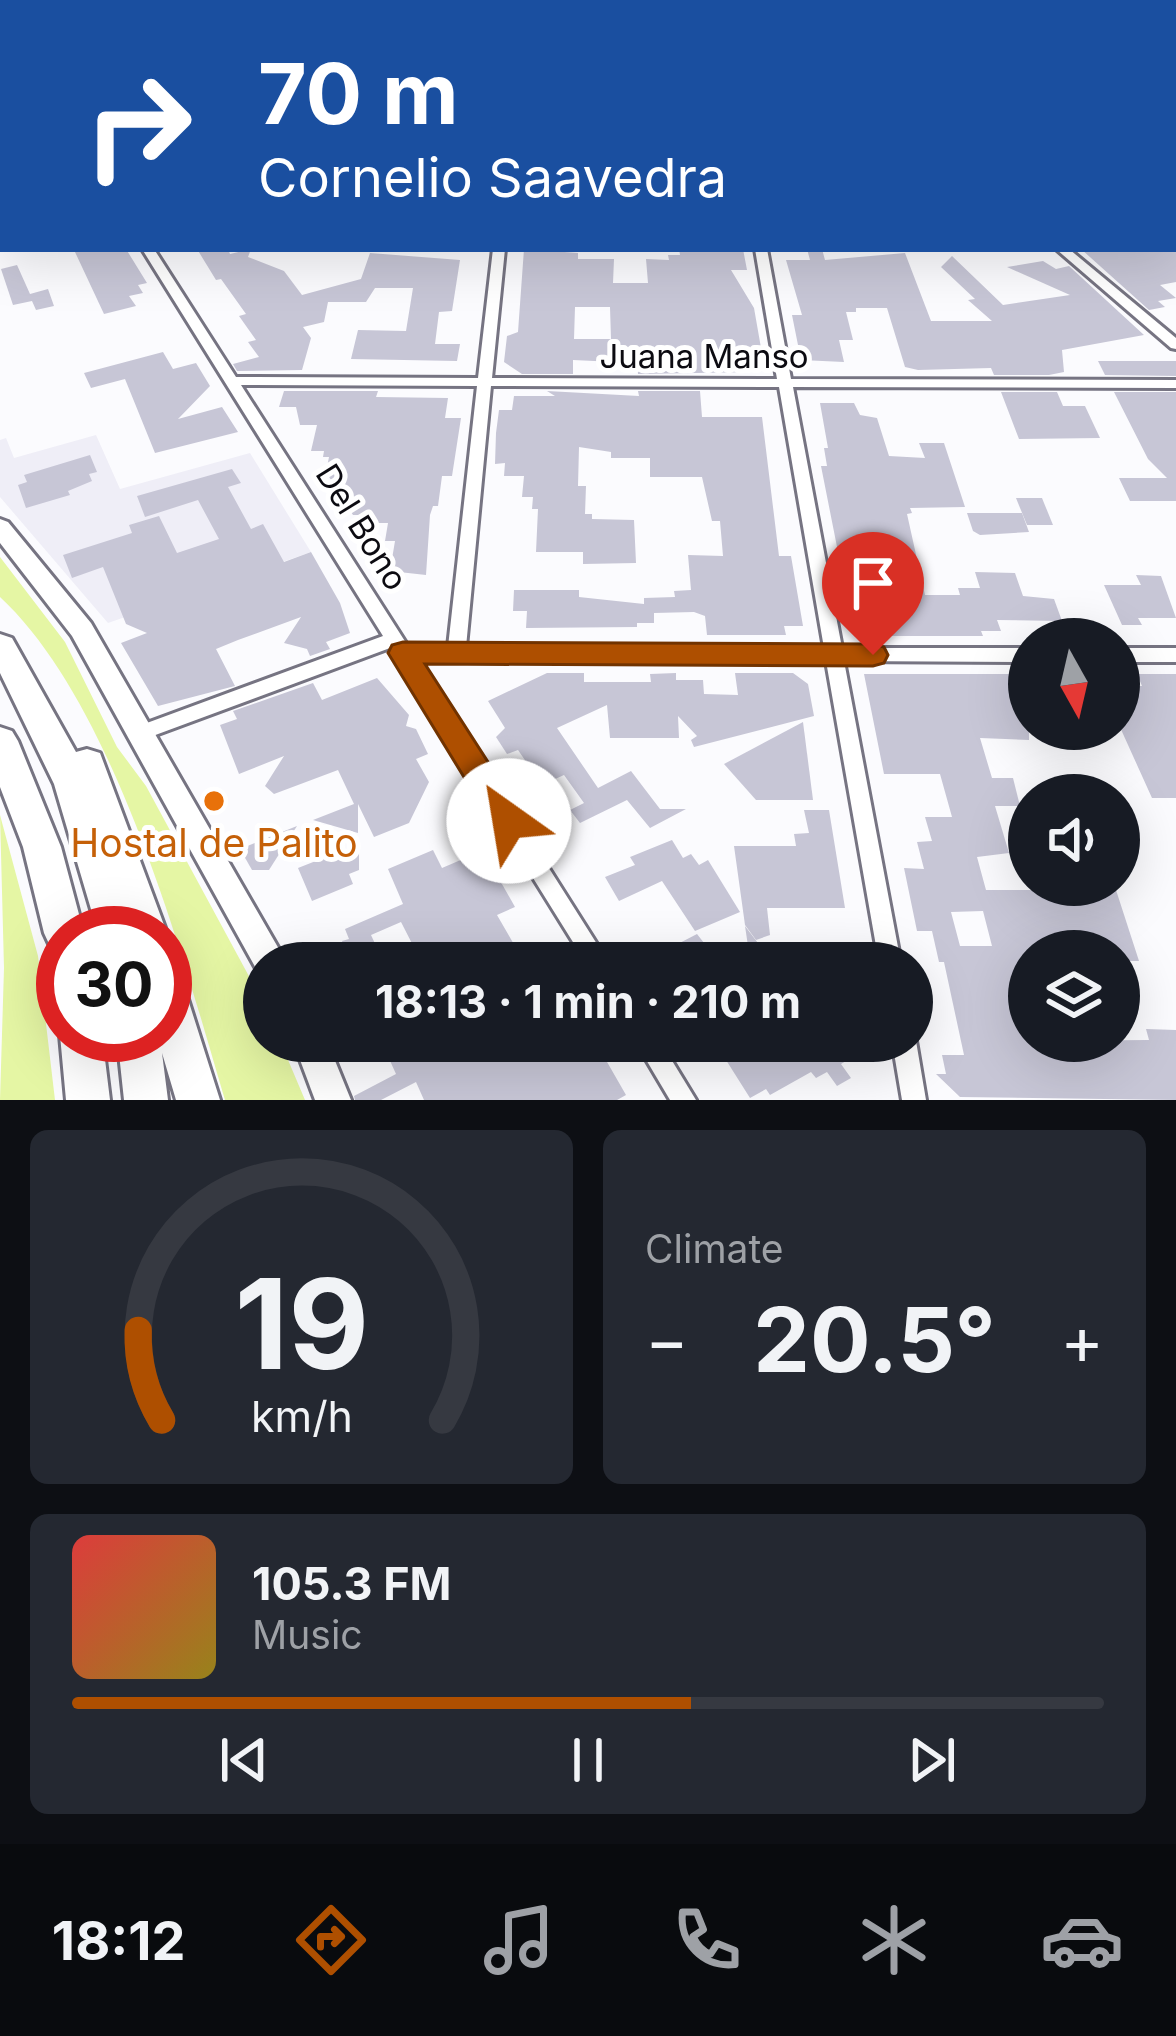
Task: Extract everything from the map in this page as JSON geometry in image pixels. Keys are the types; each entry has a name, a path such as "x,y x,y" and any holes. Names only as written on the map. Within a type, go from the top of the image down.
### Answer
{"highway":[{"path":"0,646 28,690 79,796 110,906"},
{"path":"28,690 53,710 78,745 104,803 138,906"},
{"path":"0,741 42,847 57,906"},
{"path":"84,1062 88,1100"},
{"path":"141,1062 146,1100"},
{"path":"186,1062 198,1100"}],"street":[{"name":"Del Bono","path":"150,252 585,942"},
{"path":"456,653 499,252"},
{"path":"762,252 886,942"},
{"path":"1066,252 1176,345"},
{"name":"Juana Manso","path":"231,381 1176,384"},
{"path":"0,526 76,620 259,942"},
{"path":"143,732 398,646 456,653 1008,655"},
{"path":"1140,655 1176,655"},
{"path":"318,1062 333,1100"},
{"path":"660,1062 684,1100"},
{"path":"908,1062 914,1100"}],"shaded area":[{"path":"96,435 120,489 250,453 311,552 108,623 0,497 0,440 6,438 14,458"}],"green space":[{"path":"0,557 65,642 117,747 146,786 243,965 243,1062 289,1062 305,1100 225,1100 192,990 192,906 166,906 110,763 77,699 41,643 0,597"},
{"path":"0,815 36,949 36,1062 51,1062 55,1100 0,1100 4,968"}],"building":[{"path":"75,252 128,252 147,283 138,285 143,293 129,296 136,306 104,314"},
{"path":"199,252 250,252 248,257 284,271 302,295 361,279 370,253 460,260 452,311 439,312 435,344 460,344 457,361 351,359 358,330 406,331 413,288 375,288 366,302 328,302 324,322 303,327 311,338 302,370 237,371 233,364 259,357 248,342 256,340 239,316 246,314 221,279 216,280"},
{"path":"524,252 614,259 613,283 648,283 646,259 669,260 668,255 680,252 744,252 747,270 731,270 754,308 764,365 753,372 638,374 637,363 573,360 573,374 522,374 504,362 507,336 518,332","holes":["575,307 610,307 611,339 574,339"]},
{"path":"808,252 823,252 825,260 905,253 931,321 992,321 941,267 952,256 1003,305 1070,295 1007,267 1043,261 1056,269 1069,266 1144,335 1062,350 1064,372 1049,375 994,375 991,368 918,370 905,367 887,308 856,308 856,312 846,312 853,340 839,340 844,362 801,360 792,315 802,315 786,260 810,260"},
{"path":"1084,252 1176,252 1176,282 1160,285 1176,298 1158,301 1165,307 1149,310"},
{"path":"17,265 30,294 48,289 54,306 36,310 32,301 13,305 1,269"},
{"path":"163,352 173,369 196,363 210,386 178,419 222,407 238,432 155,453 125,379 91,388 84,373"},
{"path":"1098,361 1176,361 1176,376 1105,375"},
{"path":"284,391 378,391 376,397 448,398 445,418 461,418 452,476 442,476 438,506 433,506 430,515 426,575 390,571 395,541 385,541 388,523 368,523 369,515 353,515 326,472 329,457 323,457 324,451 311,451 317,425 300,425 296,407 279,407"},
{"path":"547,391 639,396 638,391 700,391 702,417 762,417 779,556 791,556 803,626 784,626 786,635 707,635 705,616 694,612 654,613 654,623 637,623 637,627 526,628 527,611 513,611 514,590 579,590 579,597 644,604 644,598 675,597 674,591 691,590 688,555 723,556 720,521 712,521 702,477 650,477 650,458 611,458 611,452 579,447 578,486 586,486 585,514 592,514 592,519 634,520 636,563 583,564 583,552 536,552 538,509 532,509 533,497 522,497 524,476 504,476 505,463 495,464 496,433 499,410 512,410 514,396 555,396"},
{"path":"1001,392 1057,392 1063,406 1085,406 1100,438 1019,439"},
{"path":"1114,392 1176,392 1176,501 1130,501 1119,478 1167,478 1148,459"},
{"path":"820,403 854,403 860,415 877,418 889,456 925,458 919,443 944,443 965,507 910,508 912,513 907,514 925,595 960,595 958,588 980,588 975,572 1015,573 1023,596 1054,599 1061,618 997,620 1001,631 981,631 983,636 871,636 853,627 850,612 863,612 858,589 879,589 871,557 839,557 821,466 827,466 824,448 828,448"},
{"path":"90,455 97,472 89,474 92,481 68,491 70,495 26,508 18,485 27,482 24,475"},
{"path":"232,469 241,483 228,487 251,529 263,524 284,562 311,552 340,603 350,633 326,642 330,649 310,656 307,649 284,643 301,617 238,640 216,649 235,686 158,706 121,643 147,633 126,624 103,567 72,578 63,555 132,533 129,525 159,516 177,553 219,539 198,500 145,517 137,496"},
{"path":"1016,498 1042,498 1053,525 1027,525"},
{"path":"967,513 1022,513 1029,532 980,535 973,531"},
{"path":"1136,575 1161,576 1176,618 1119,618 1104,585 1141,585"},
{"path":"547,673 584,673 584,682 651,682 650,674 676,673 676,680 703,680 704,694 738,695 735,673 793,673 808,684 814,716 694,747 691,740 697,736 678,716 679,738 610,738 607,705 557,728 598,788 631,771 660,809 686,809 650,828 627,800 580,823 570,810 584,803 564,775 542,785 518,750 507,754 496,737 505,728 488,701"},
{"path":"864,674 1008,674 1008,739 980,738 992,778 1008,778 1008,806 995,806 1008,853 977,857 986,890 1008,890 1008,906 1121,906 1129,930 1008,930 1008,1062 1140,1062 1140,1040 1149,1040 1146,1029 1176,1030 1176,1100 960,1097 936,1074 946,1074 942,1055 964,1055 944,962 939,962 932,931 917,931 904,868 924,869 917,842 932,841 925,817 952,817 940,774 884,774","holes":["983,911 992,946 960,946 951,912"]},
{"path":"1140,674 1176,674 1176,798 1152,798 1130,750 1140,750"},
{"path":"377,678 409,715 406,726 416,729 428,754 416,759 429,782 409,823 374,837 358,804 358,833 313,820 354,804 338,770 274,794 265,786 284,756 239,774 220,725 237,719 233,711 313,683 322,700"},
{"path":"803,722 813,800 756,800 724,764"},
{"path":"804,810 829,810 845,908 767,908 770,935 756,940 745,925 734,846 796,846 794,834 809,833"},
{"path":"297,826 269,870 252,870 240,849"},
{"path":"672,840 683,858 691,854 699,865 708,860 740,912 695,931 662,881 619,901 605,877 635,865 630,857"},
{"path":"359,844 359,870 349,874 353,884 312,901 298,868"},
{"path":"433,850 442,868 477,853 483,864 489,861 515,907 497,915 513,942 411,942 401,922 371,935 374,942 342,942 349,939 345,929 403,904 388,869"},
{"path":"391,1062 607,1062 626,1095 617,1100 424,1100 416,1082 381,1100 355,1100 354,1096 396,1074"},
{"path":"727,1062 844,1062 841,1064 851,1078 837,1086 827,1072 816,1078 811,1072 770,1095 766,1089 750,1098"}],"place":[{"name":"Hostal de Palito","path":"214,801"}],"route":[{"path":"509,821 403,653 873,655"}]}
